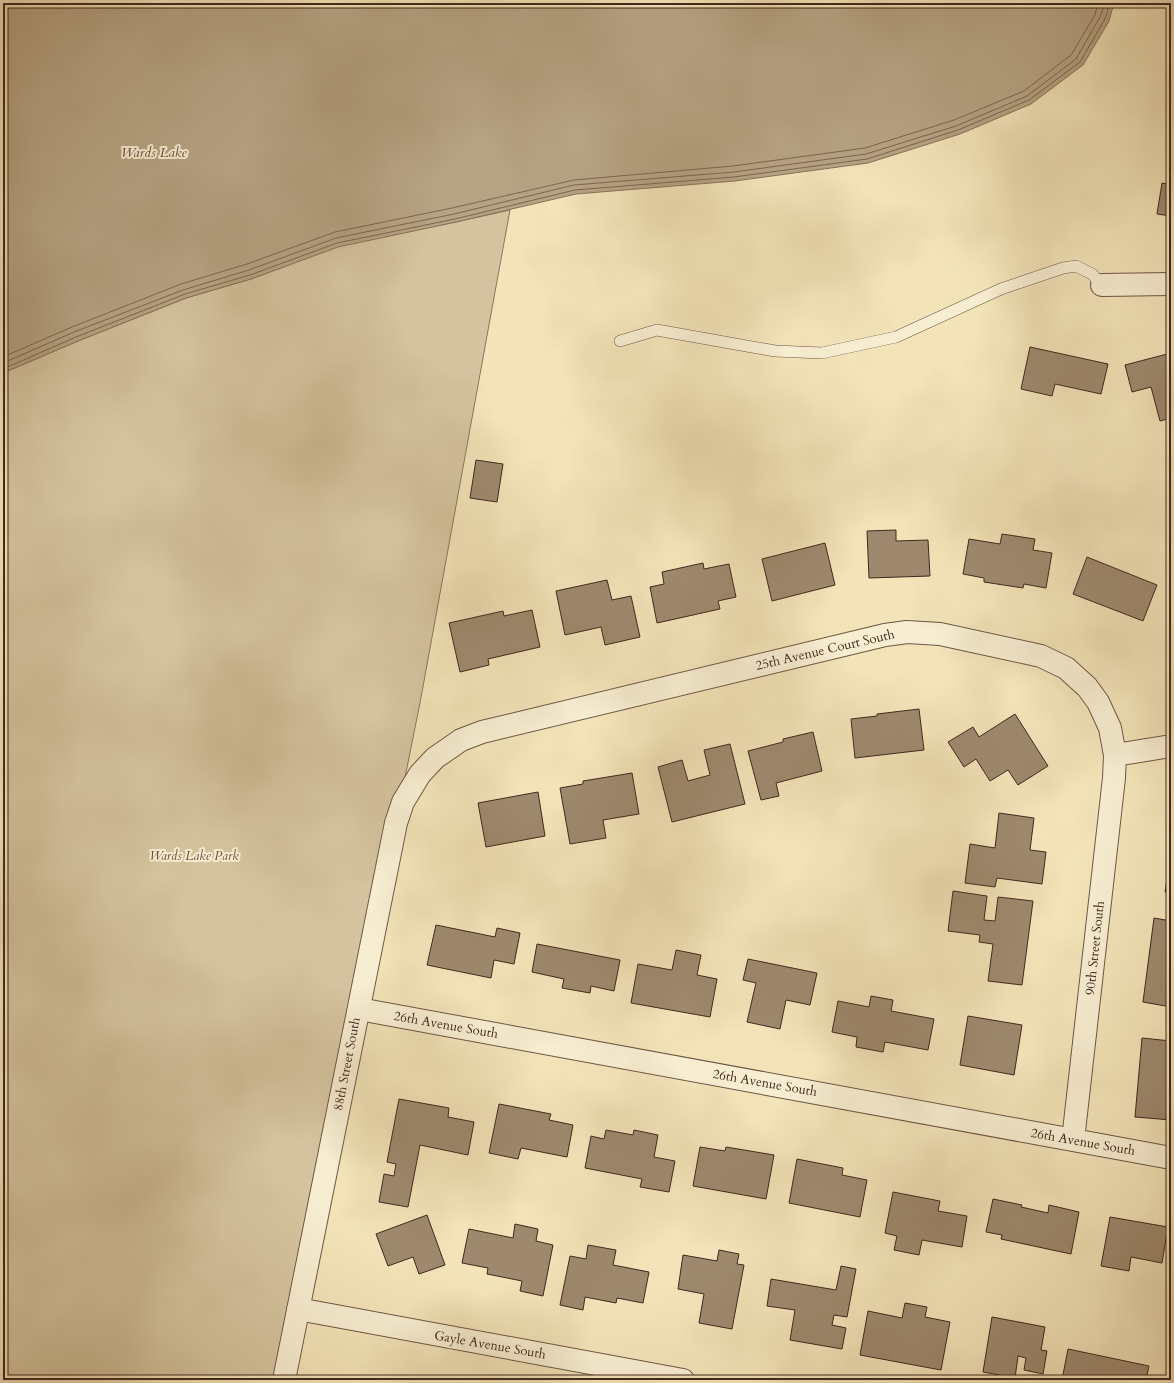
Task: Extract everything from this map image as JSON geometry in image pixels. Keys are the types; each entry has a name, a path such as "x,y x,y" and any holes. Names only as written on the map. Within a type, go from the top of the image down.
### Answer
{"street":[{"path":"1102,285 1171,284"},
{"name":"25th Avenue Court South","path":"435,758 462,740 482,732 877,636 907,632 940,634 1041,656 1066,668 1087,687 1098,702 1110,728 1115,755"},
{"path":"1115,755 1171,746"},
{"name":"90th Street South","path":"1074,1140 1114,778 1115,755"},
{"name":"88th Street South","path":"284,1380 396,823 403,802 420,774 435,758"},
{"name":"26th Avenue South","path":"358,1009 1171,1158"},
{"name":"Gayle Avenue South","path":"298,1309 683,1380"}],"lane":[{"path":"620,341 657,330 775,351 822,353 896,337 1001,289 1063,268 1076,266 1092,274 1102,285"}],"green space":[{"name":"Wards Lake Park","path":"510,210 420,703 284,1380 3,1380 3,373 186,298 251,279 338,246"}],"water":[{"name":"Wards Lake","path":"3,3 1114,3 1109,21 1083,65 1031,104 960,134 868,163 735,181 576,194 456,222 338,247 251,279 186,298 3,373"}],"building":[{"path":"1162,183 1171,185 1171,216 1157,214"},
{"path":"1030,347 1108,364 1101,394 1055,384 1052,396 1021,389"},
{"path":"1171,353 1171,418 1160,421 1151,387 1132,392 1125,365"},
{"path":"476,460 503,464 497,502 470,498"},
{"path":"896,530 896,541 928,540 930,576 869,578 867,531"},
{"path":"1002,534 1035,539 1033,550 1052,553 1046,588 1024,584 1023,588 984,582 984,578 963,574 969,539 1000,544"},
{"path":"825,543 835,585 772,601 762,559"},
{"path":"1087,557 1157,585 1143,621 1073,594"},
{"path":"703,563 704,569 729,564 736,597 718,601 720,609 657,623 650,587 664,584 662,572"},
{"path":"607,580 612,600 631,596 640,637 605,645 601,627 565,635 556,591"},
{"path":"532,610 540,647 488,659 489,665 460,672 449,623 503,611 504,616"},
{"path":"919,709 924,750 855,758 851,719"},
{"path":"1015,714 1048,766 1018,785 1008,770 990,781 976,759 964,767 948,742 973,727 979,737"},
{"path":"813,732 822,771 776,783 779,796 761,800 748,751 783,742 783,739"},
{"path":"730,744 745,804 672,822 658,767 682,760 688,781 710,775 704,750"},
{"path":"632,773 639,814 603,820 606,838 570,844 560,788 583,784 583,781"},
{"path":"538,792 545,836 486,847 478,803"},
{"path":"999,813 1034,818 1030,850 1046,852 1042,884 997,878 995,887 965,883 970,844 995,848"},
{"path":"1171,854 1171,892 1165,892"},
{"path":"953,891 987,896 984,920 995,921 998,897 1033,901 1022,985 988,981 993,944 979,942 980,935 948,931"},
{"path":"1154,918 1171,921 1171,1007 1143,1002"},
{"path":"436,925 495,937 497,928 520,933 514,964 494,960 491,978 427,965"},
{"path":"537,944 620,960 614,991 591,986 590,993 562,988 564,979 532,972"},
{"path":"676,950 701,955 697,975 717,979 710,1017 631,1003 638,964 672,970"},
{"path":"748,959 817,973 810,1005 786,1000 780,1029 747,1022 756,983 743,980"},
{"path":"871,996 893,1000 891,1011 934,1019 928,1050 885,1042 883,1052 856,1047 857,1037 832,1032 838,1001 869,1007"},
{"path":"968,1016 1022,1025 1014,1075 960,1065"},
{"path":"1142,1038 1171,1041 1171,1120 1135,1117"},
{"path":"399,1099 449,1108 448,1117 474,1122 468,1155 420,1145 408,1207 379,1202 384,1174 394,1176 396,1164 387,1162"},
{"path":"499,1104 551,1114 549,1120 573,1125 567,1157 521,1148 518,1159 489,1153"},
{"path":"606,1130 633,1135 634,1130 658,1135 654,1157 675,1161 669,1192 640,1187 642,1179 585,1168 591,1136 604,1139"},
{"path":"700,1147 725,1151 726,1147 774,1155 766,1199 693,1186"},
{"path":"797,1159 843,1168 842,1175 867,1180 860,1217 789,1203"},
{"path":"893,1192 940,1201 938,1211 967,1216 962,1247 922,1240 919,1255 894,1250 897,1236 885,1233"},
{"path":"993,1199 1022,1205 1021,1207 1048,1213 1049,1205 1079,1212 1071,1254 1001,1239 1002,1235 986,1232"},
{"path":"427,1215 445,1265 419,1274 413,1257 388,1266 376,1234"},
{"path":"1110,1217 1168,1227 1162,1263 1131,1257 1129,1271 1101,1266"},
{"path":"515,1224 538,1229 536,1241 553,1245 543,1296 520,1291 522,1281 487,1274 488,1268 462,1263 469,1229 513,1238"},
{"path":"588,1245 616,1250 613,1265 649,1272 643,1303 617,1298 616,1303 585,1297 583,1310 560,1305 570,1256 586,1259"},
{"path":"719,1250 739,1254 737,1264 744,1265 732,1329 699,1323 704,1294 678,1289 683,1255 717,1261"},
{"path":"841,1266 856,1269 847,1317 834,1315 832,1325 846,1328 842,1349 790,1340 795,1310 767,1306 771,1279 836,1290"},
{"path":"905,1303 927,1307 925,1317 950,1322 941,1370 860,1355 868,1311 902,1318"},
{"path":"992,1317 1045,1327 1041,1350 1047,1351 1043,1374 1024,1370 1026,1358 1018,1356 1015,1378 983,1372"},
{"path":"1068,1349 1149,1366 1146,1380 1062,1380"}]}
